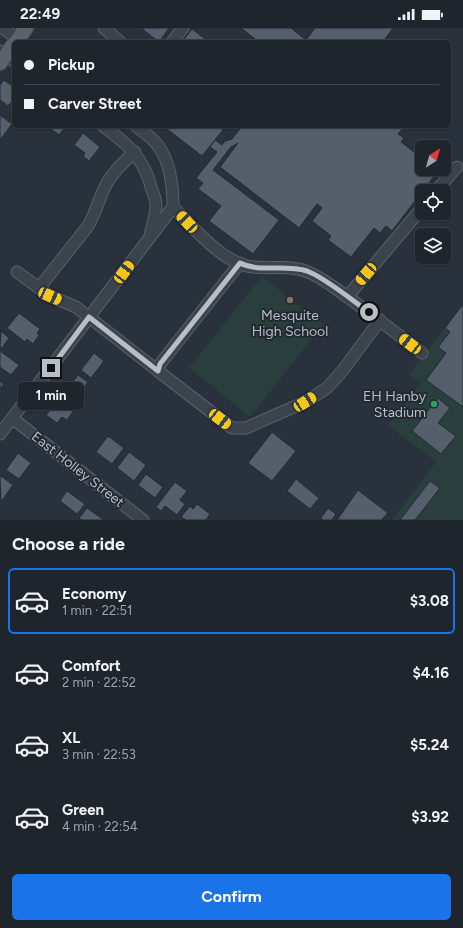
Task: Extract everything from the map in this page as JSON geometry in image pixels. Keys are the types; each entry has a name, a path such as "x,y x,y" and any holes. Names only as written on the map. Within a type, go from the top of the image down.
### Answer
{"main road":[{"path":"18,40 26,28"},
{"path":"5,58 12,49"}],"street":[{"path":"3,28 15,40"},
{"path":"104,28 118,40"},
{"path":"174,40 183,28"},
{"path":"106,128 124,141 135,152 151,185 156,205 150,238"},
{"path":"5,424 173,207 172,184 167,164 159,146 139,128"},
{"path":"39,288 94,215 107,182 122,163 135,152"},
{"path":"442,184 457,166"},
{"path":"173,207 211,246 228,257 246,266 291,268 307,271 380,320 422,352"},
{"path":"347,297 415,216"},
{"path":"158,371 160,364 240,263"},
{"path":"17,272 50,296 76,307 232,428 246,428 305,402 327,388 343,370 380,320"},
{"name":"East Holley Street","path":"5,424 144,520"}],"shaded area":[{"path":"262,276 323,325 250,417 189,368"},
{"name":"EH Hanby Stadium","path":"463,305 463,520 392,520 436,462 388,425 421,383 409,374"}],"building":[{"path":"141,28 169,28 160,40 156,40"},
{"path":"241,28 291,28 306,40 256,40"},
{"path":"315,28 393,28 385,39 387,40 306,40"},
{"path":"192,29 206,40 184,40"},
{"path":"4,80 12,86 12,101 8,106 0,100 0,85"},
{"path":"0,115 12,124 0,140"},
{"path":"50,128 64,128 59,135"},
{"path":"166,128 220,128 223,130 202,156"},
{"path":"240,128 403,128 398,134 404,138 401,142 415,153 415,176 434,176 428,184 415,184 415,201 392,231 386,226 380,233 374,228 351,257 328,240 331,236 312,221 322,208 317,204 299,228 220,167 238,143 231,147 213,170 279,220 253,254 209,221 221,206 198,189 203,183 196,178 217,152 210,147 215,140 222,145 225,141 232,139"},
{"path":"83,133 100,147 89,161 83,156 85,153 74,145"},
{"path":"463,304 463,407 426,380 446,353 438,347 450,332 445,328"},
{"path":"19,313 40,329 37,333 39,335 33,344 27,339 25,342 7,328"},
{"path":"1,331 9,338 2,348 0,347"},
{"path":"0,351 19,365 11,375 0,367"},
{"path":"94,353 104,361 91,378 81,370"},
{"path":"78,375 88,382 74,400 65,393"},
{"path":"0,381 4,384 0,389"},
{"path":"438,398 450,408 438,423 456,436 441,454 412,431"},
{"path":"59,399 74,410 67,420 62,417 57,423 46,415"},
{"path":"272,432 296,451 272,481 248,463"},
{"path":"108,436 124,448 112,464 96,452"},
{"path":"129,452 146,465 134,481 117,468"},
{"path":"18,453 31,463 19,479 6,470"},
{"path":"146,474 163,487 155,498 138,485"},
{"path":"1,476 13,485 1,502 0,477"},
{"path":"296,479 319,498 310,509 287,491"},
{"path":"430,481 440,488 415,520 400,520"},
{"path":"175,482 187,491 180,500 185,504 177,515 165,506 161,511 156,507"},
{"path":"358,490 388,513 382,519 384,520 337,520"},
{"path":"67,491 85,504 77,514 60,501"},
{"path":"197,504 210,514 206,520 186,520 181,517 190,506 193,509"},
{"path":"87,508 104,520 82,520 79,518"},
{"path":"328,508 336,514 332,520 323,520 321,518"}],"place":[{"name":"Mesquite High School","path":"290,300"},
{"name":"EH Hanby Stadium","path":"434,404"}],"route":[{"path":"51,368 89,317 158,371 160,364 240,263 253,267 291,268 307,271 369,312"}]}
